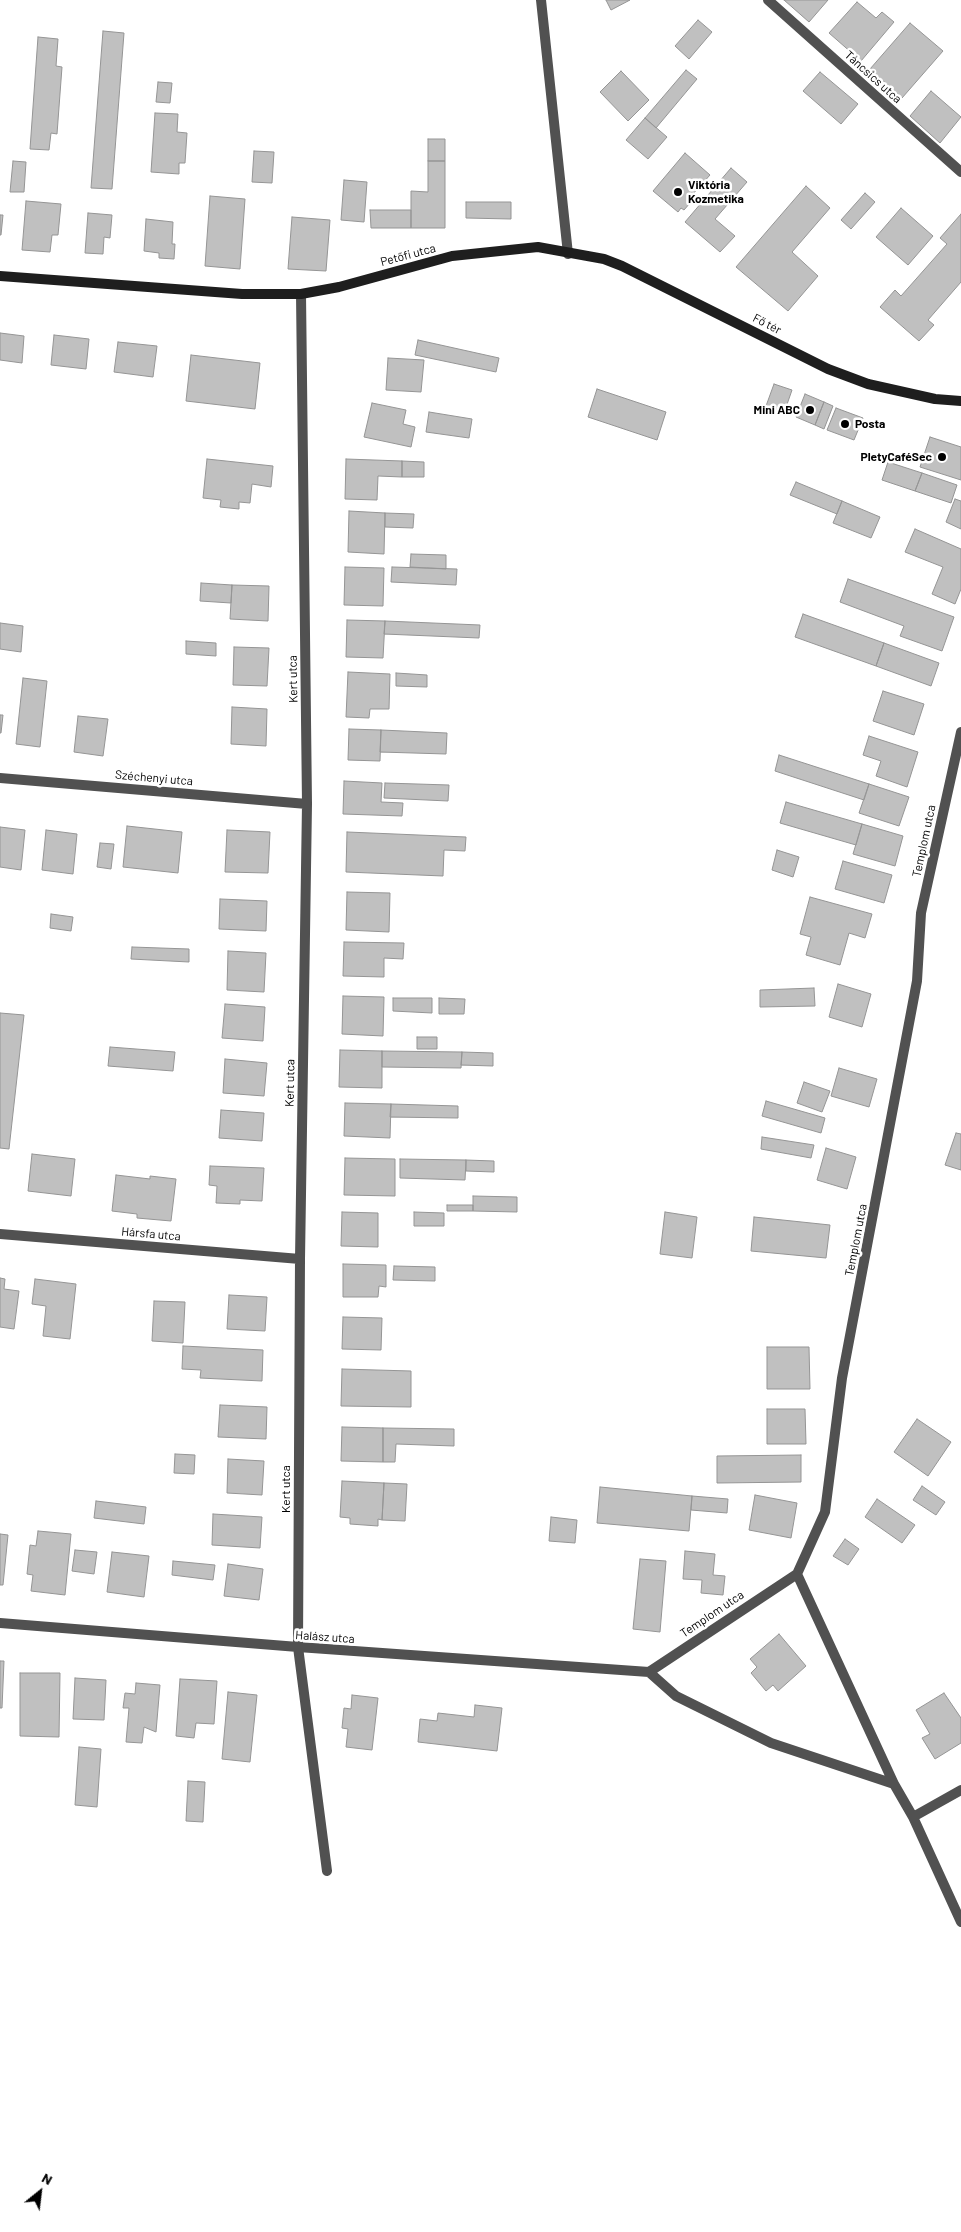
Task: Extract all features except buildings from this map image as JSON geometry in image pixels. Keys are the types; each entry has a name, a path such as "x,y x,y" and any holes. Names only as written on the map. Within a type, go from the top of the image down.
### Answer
{"main road":[{"name":"Petőfi utca","path":"0,276 242,294 301,294 340,287 452,256 538,247 568,254"},
{"name":"Fő tér","path":"568,254 604,259 622,266 828,369 868,384 935,399 961,401"}],"street":[{"path":"541,0 568,254"},
{"name":"Táncsics utca","path":"768,0 961,172"},
{"name":"Kert utca","path":"301,294 307,804 300,1259 298,1648 327,1871"},
{"name":"Templom utca","path":"649,1672 797,1574 825,1512 842,1378 917,981 921,913 961,732"},
{"name":"Széchenyi utca","path":"0,778 307,804"},
{"name":"Hársfa utca","path":"0,1234 300,1259"},
{"path":"797,1574 894,1784 914,1817 961,1922"},
{"name":"Halász utca","path":"0,1623 298,1648 649,1672"},
{"path":"649,1672 676,1696 771,1743 894,1784"},
{"path":"914,1817 961,1790"}],"place":[{"name":"Viktória Kozmetika","path":"678,192"},
{"name":"Mini ABC","path":"810,410"},
{"name":"Posta","path":"845,424"},
{"name":"PletyCaféSec","path":"942,457"}]}
